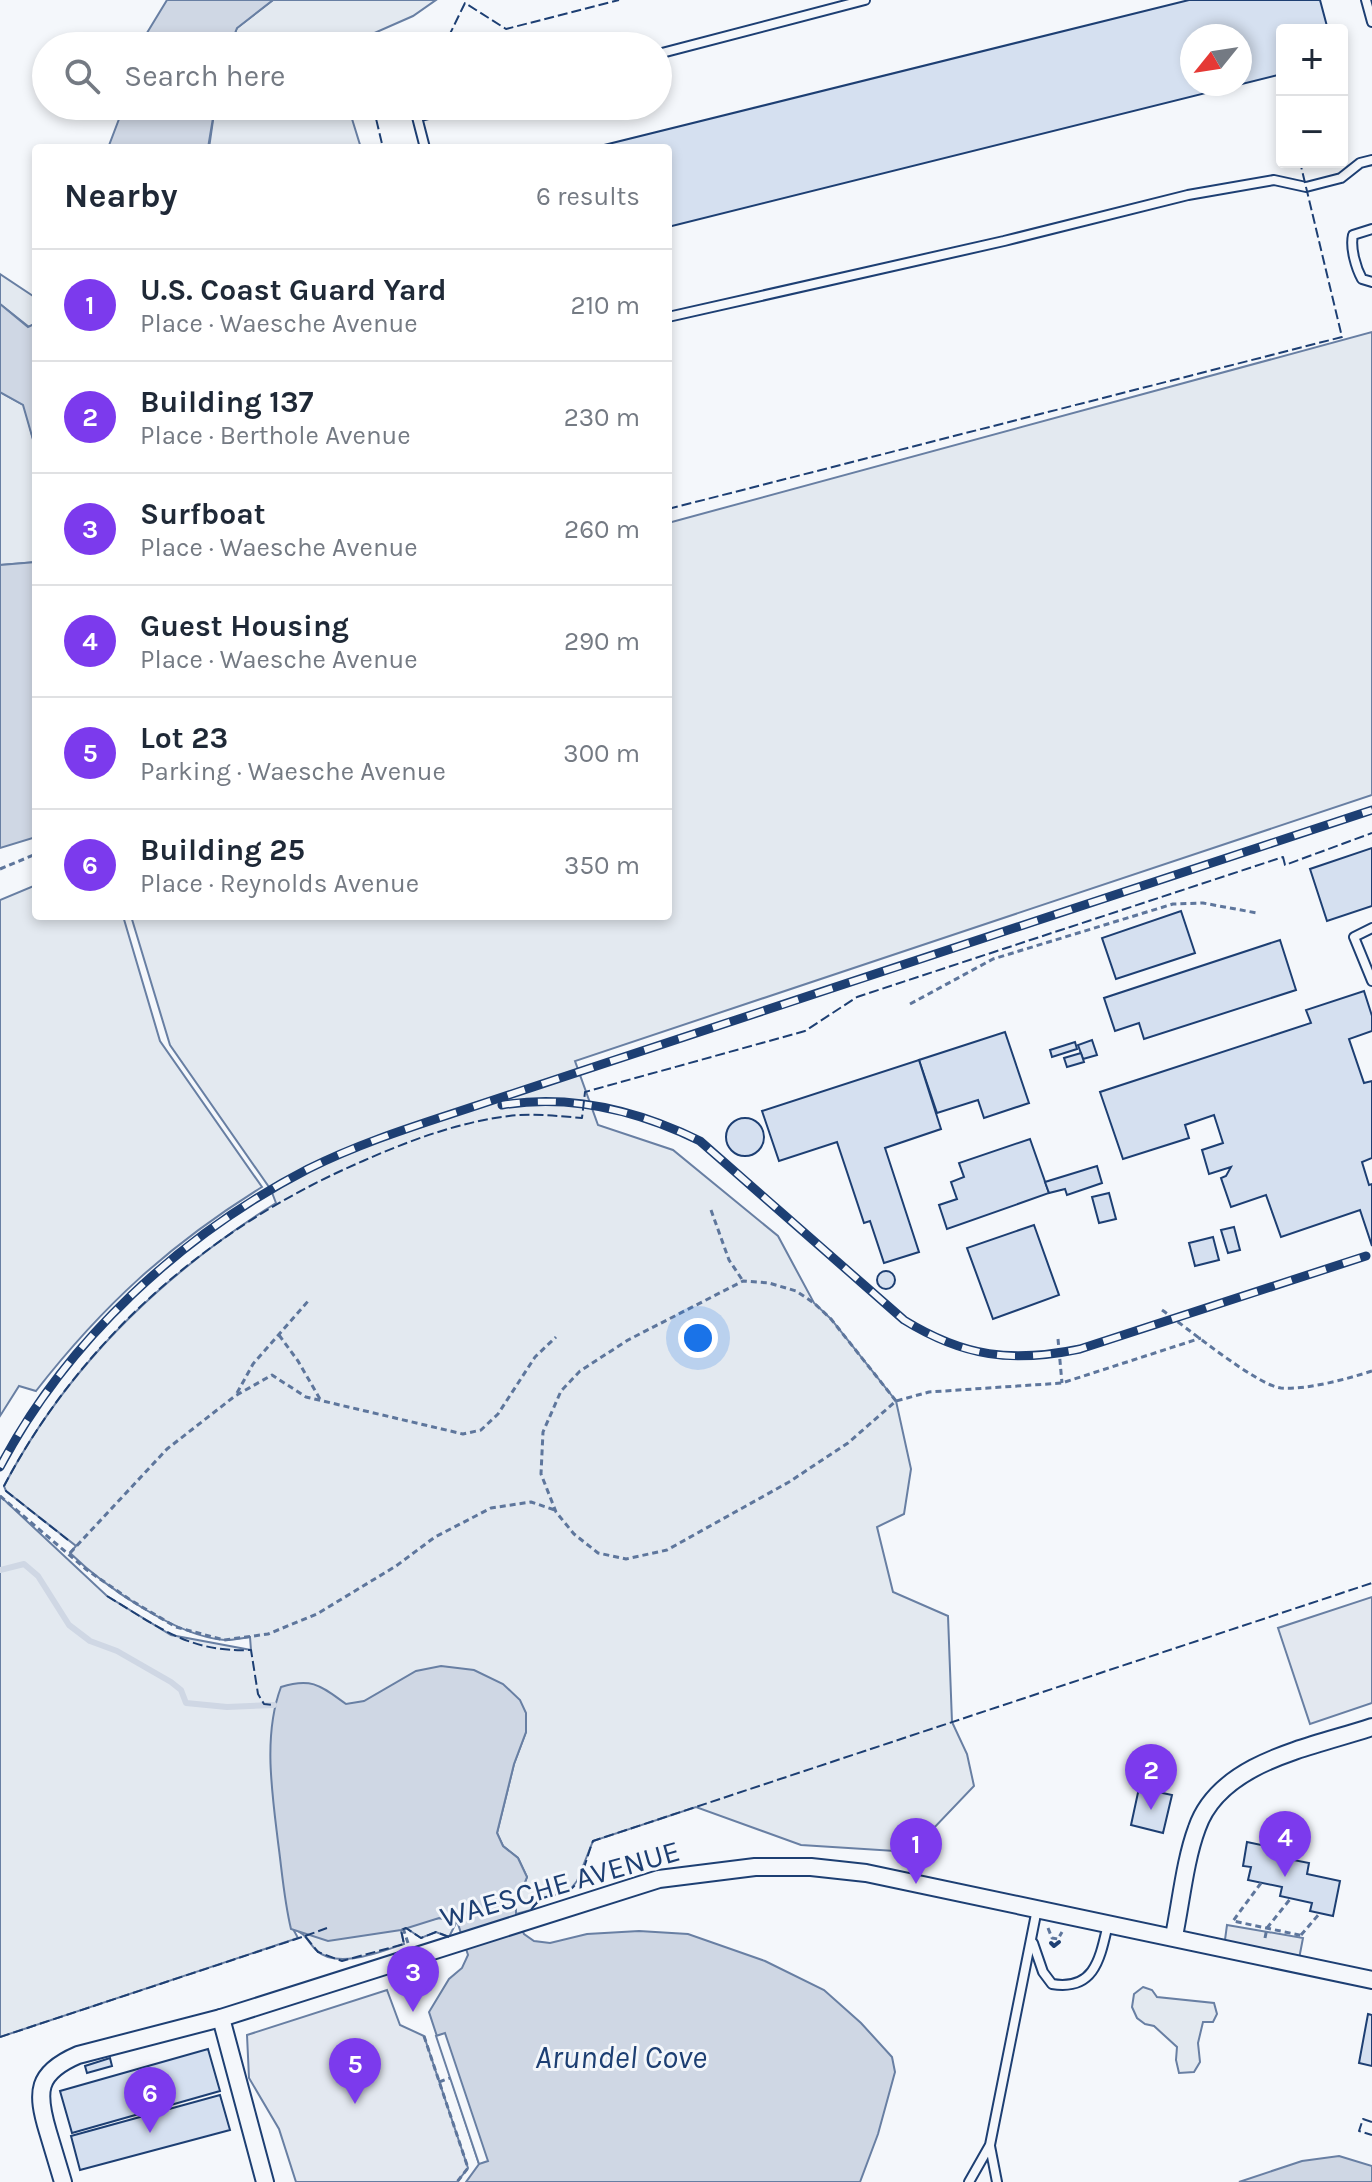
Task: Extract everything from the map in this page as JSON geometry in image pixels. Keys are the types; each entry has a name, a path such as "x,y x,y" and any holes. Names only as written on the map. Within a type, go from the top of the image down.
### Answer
{"street":[{"path":"1174,1936 1197,1828 1209,1803 1242,1774 1262,1763 1372,1727"},
{"name":"WAESCHE AVENUE","path":"63,2182 39,2105 40,2089 59,2063 78,2055 221,2018 659,1879 707,1871 811,1867 866,1873 1372,1980"},
{"path":"221,2018 265,2182"}],"lane":[{"path":"672,50 865,0"},
{"path":"1366,0 1372,22"},
{"path":"418,120 424,144"},
{"path":"672,316 1004,241 1188,195 1274,180 1306,187 1341,178 1360,163 1372,160"},
{"path":"1372,229 1353,235 1351,240 1358,272 1362,279 1372,282"},
{"path":"1372,928 1354,937 1372,981"},
{"path":"969,2182 990,2145 1037,1908"},
{"path":"1031,1940 1043,1972 1052,1984 1076,1985 1088,1976 1100,1958 1109,1923"},
{"path":"990,2145 997,2182"}],"path":[{"path":"0,869 32,856"},
{"path":"910,1004 993,959 1088,927 1173,904 1203,903 1257,913"},
{"path":"711,1210 729,1260 743,1281"},
{"path":"896,1401 831,1319 814,1303 796,1291 769,1283 743,1281 628,1340 580,1371 561,1391 543,1432 541,1474 555,1510 574,1534 598,1553 626,1559 667,1550 789,1482 848,1443 896,1401 929,1392 1062,1383 1201,1338"},
{"path":"235,1396 253,1364 309,1300"},
{"path":"1162,1310 1250,1375 1279,1388 1323,1383 1372,1371"},
{"path":"279,1335 321,1401"},
{"path":"70,1553 167,1449 235,1396 272,1375 306,1397 463,1434 481,1430 498,1414 535,1357 556,1337"},
{"path":"1058,1339 1062,1383"},
{"path":"0,1496 87,1570 176,1627 224,1640 268,1634 317,1614 396,1566 435,1537 491,1508 531,1502 555,1510"},
{"path":"1261,1883 1233,1921 1303,1935 1320,1913"},
{"path":"1267,1928 1291,1898"},
{"path":"1047,1926 1052,1938 1058,1939 1064,1929"},
{"path":"424,2036 468,2168 457,2182"},
{"path":"439,2082 450,2078"}],"shaded area":[{"path":"273,0 436,0 413,16 377,32 235,32"},
{"path":"213,120 352,120 360,144 210,144"},
{"path":"0,274 32,295 32,325 29,327 0,304"},
{"path":"1372,332 1372,795 575,1061 598,1125 673,1150 778,1236 814,1303 831,1319 896,1401 911,1469 904,1514 877,1527 893,1592 948,1616 952,1722 967,1754 974,1786 911,1852 801,1845 696,1807 593,1841 577,1881 569,1891 539,1899 531,1910 516,1914 516,1905 527,1877 518,1858 503,1846 497,1833 514,1764 526,1732 425,1921 439,1918 457,1921 449,1937 436,1932 421,1938 406,1928 401,1930 404,1944 359,1958 335,1959 316,1950 304,1935 293,1929 298,1938 0,2037 0,1496 107,1596 171,1635 251,1650 250,1637 225,1640 206,1637 142,1608 70,1553 76,1546 6,1491 4,1486 57,1401 121,1326 195,1260 276,1203 271,1190 170,1045 132,920 672,920 672,522"},
{"path":"0,392 24,405 32,435 32,562 0,565"},
{"path":"32,887 32,920 124,920 160,1041 262,1187 197,1231 140,1278 87,1331 36,1391 19,1386 0,1416 0,900"},
{"path":"1372,1597 1372,1703 1310,1724 1278,1628"},
{"path":"1227,1925 1303,1938 1298,1964 1224,1947"},
{"path":"1143,1987 1152,1990 1157,1997 1214,2003 1217,2014 1213,2022 1203,2022 1198,2043 1200,2062 1194,2072 1179,2073 1177,2047 1154,2026 1137,2018 1132,2007 1134,1994"},
{"path":"387,1990 400,2025 424,2036 468,2168 457,2182 296,2182 279,2129 249,2078 247,2035"}],"water":[{"path":"167,0 273,0 235,32 148,32"},
{"path":"119,120 213,120 209,144 110,144"},
{"path":"0,304 28,327 32,325 32,436 23,405 0,392"},
{"path":"32,562 32,838 0,848 0,565"},
{"name":"Arundel Cove","path":"441,1666 474,1670 503,1684 520,1700 526,1713 526,1732 514,1764 497,1833 503,1846 518,1858 527,1877 516,1905 516,1918 524,1934 534,1941 550,1943 587,1934 639,1931 688,1934 765,1961 824,1990 861,2023 892,2057 895,2072 878,2134 860,2182 466,2182 479,2164 429,2012 468,1955 457,1921 439,1918 401,1930 328,1941 291,1929 270,1764 272,1724 281,1687 309,1683 330,1692 346,1704 364,1701 416,1671"},
{"path":"1339,2156 1372,2166 1372,2182 1239,2182 1302,2161"}],"pier":[{"path":"445,2033 488,2161 479,2164 436,2036"}],"building":[{"path":"1189,0 1320,0 1326,24 1276,24 1276,75 1252,81 1252,24 1180,24 1180,96 1194,96 672,226 672,144 608,144"},
{"path":"1372,848 1372,906 1327,921 1310,869"},
{"path":"1181,911 1195,953 1116,979 1102,938"},
{"path":"1280,940 1296,990 1144,1039 1139,1023 1115,1031 1104,998"},
{"path":"1364,991 1372,1016 1372,1031 1349,1039 1364,1083 1372,1081 1372,1158 1362,1162 1369,1185 1372,1184 1372,1246 1360,1210 1281,1237 1266,1195 1231,1207 1221,1178 1231,1167 1209,1174 1202,1150 1223,1143 1214,1115 1185,1125 1189,1138 1123,1159 1100,1092 1311,1023 1306,1010"},
{"path":"1005,1032 1029,1103 984,1118 978,1100 937,1113 919,1060"},
{"path":"1092,1040 1097,1055 1083,1059 1078,1045"},
{"path":"1075,1042 1077,1049 1052,1057 1050,1050"},
{"path":"1081,1053 1084,1062 1067,1067 1064,1058"},
{"path":"919,1060 941,1129 885,1148 919,1252 884,1263 870,1221 864,1223 837,1142 779,1161 762,1111"},
{"path":"745,1118 758,1124 764,1137 758,1150 745,1156 732,1150 726,1137 732,1124"},
{"path":"1030,1139 1049,1193 947,1229 939,1205 957,1199 951,1182 964,1177 959,1163"},
{"path":"1097,1166 1102,1183 1067,1195 1065,1189 1049,1193 1045,1182"},
{"path":"1109,1193 1116,1219 1099,1223 1092,1197"},
{"path":"1034,1225 1059,1295 993,1319 967,1248"},
{"path":"1234,1227 1240,1250 1228,1253 1221,1230"},
{"path":"1213,1237 1219,1260 1195,1266 1189,1243"},
{"path":"882,1271 890,1271 895,1280 893,1287 882,1289 877,1284 877,1276"},
{"path":"1139,1788 1172,1795 1163,1833 1131,1825"},
{"path":"1247,1842 1280,1849 1278,1857 1309,1863 1307,1874 1340,1881 1333,1916 1310,1911 1312,1903 1280,1896 1282,1887 1248,1880 1251,1867 1243,1866"},
{"path":"1368,2014 1372,2015 1372,2066 1359,2063"},
{"path":"208,2049 220,2091 72,2133 60,2091"},
{"path":"110,2058 112,2066 87,2073 85,2066"},
{"path":"220,2095 230,2130 80,2170 71,2136"}],"waterway":[{"path":"0,1570 24,1564 38,1576 69,1625 90,1641 117,1651 171,1682 181,1690 186,1703 227,1707 274,1705"}],"railway":[{"path":"0,1467 27,1420 59,1376 132,1295 216,1225 308,1169 414,1126 1372,810"},
{"path":"502,1105 553,1102 604,1108 653,1121 700,1141 904,1320 947,1342 989,1354 1032,1356 1080,1349 1366,1256"}],"fence":[{"path":"451,32 465,3 506,29 619,0"},
{"path":"376,120 382,144"},
{"path":"672,508 1342,337 1301,168"},
{"path":"68,1540 6,1491 4,1486 36,1432 72,1382 112,1335 156,1292 203,1253 254,1218 307,1188 398,1146 471,1123 518,1115 582,1118 585,1092 805,1031 857,997 1283,857 1285,865 1372,833"},
{"path":"531,1910 541,1899 566,1892 575,1885 593,1841 1372,1583"},
{"path":"107,1596 158,1627 191,1642 229,1650 251,1650 258,1694 264,1704 274,1705"},
{"path":"305,1936 327,1928"},
{"path":"0,2037 305,1936 318,1952 342,1961 404,1944 401,1930 406,1928 421,1938 436,1932 449,1937"},
{"path":"1372,2122 1363,2119 1359,2131 1372,2135"}],"wall":[{"path":"1051,1943 1054,1946 1059,1942"}],"place":[{"name":"Building 137","path":"1151,1810"},
{"name":"Guest Housing","path":"1285,1877"},
{"name":"U.S. Coast Guard Yard","path":"916,1884"},
{"name":"Surfboat","path":"413,2012"},
{"name":"Lot 23","path":"355,2104"},
{"name":"Building 25","path":"150,2133"}]}
